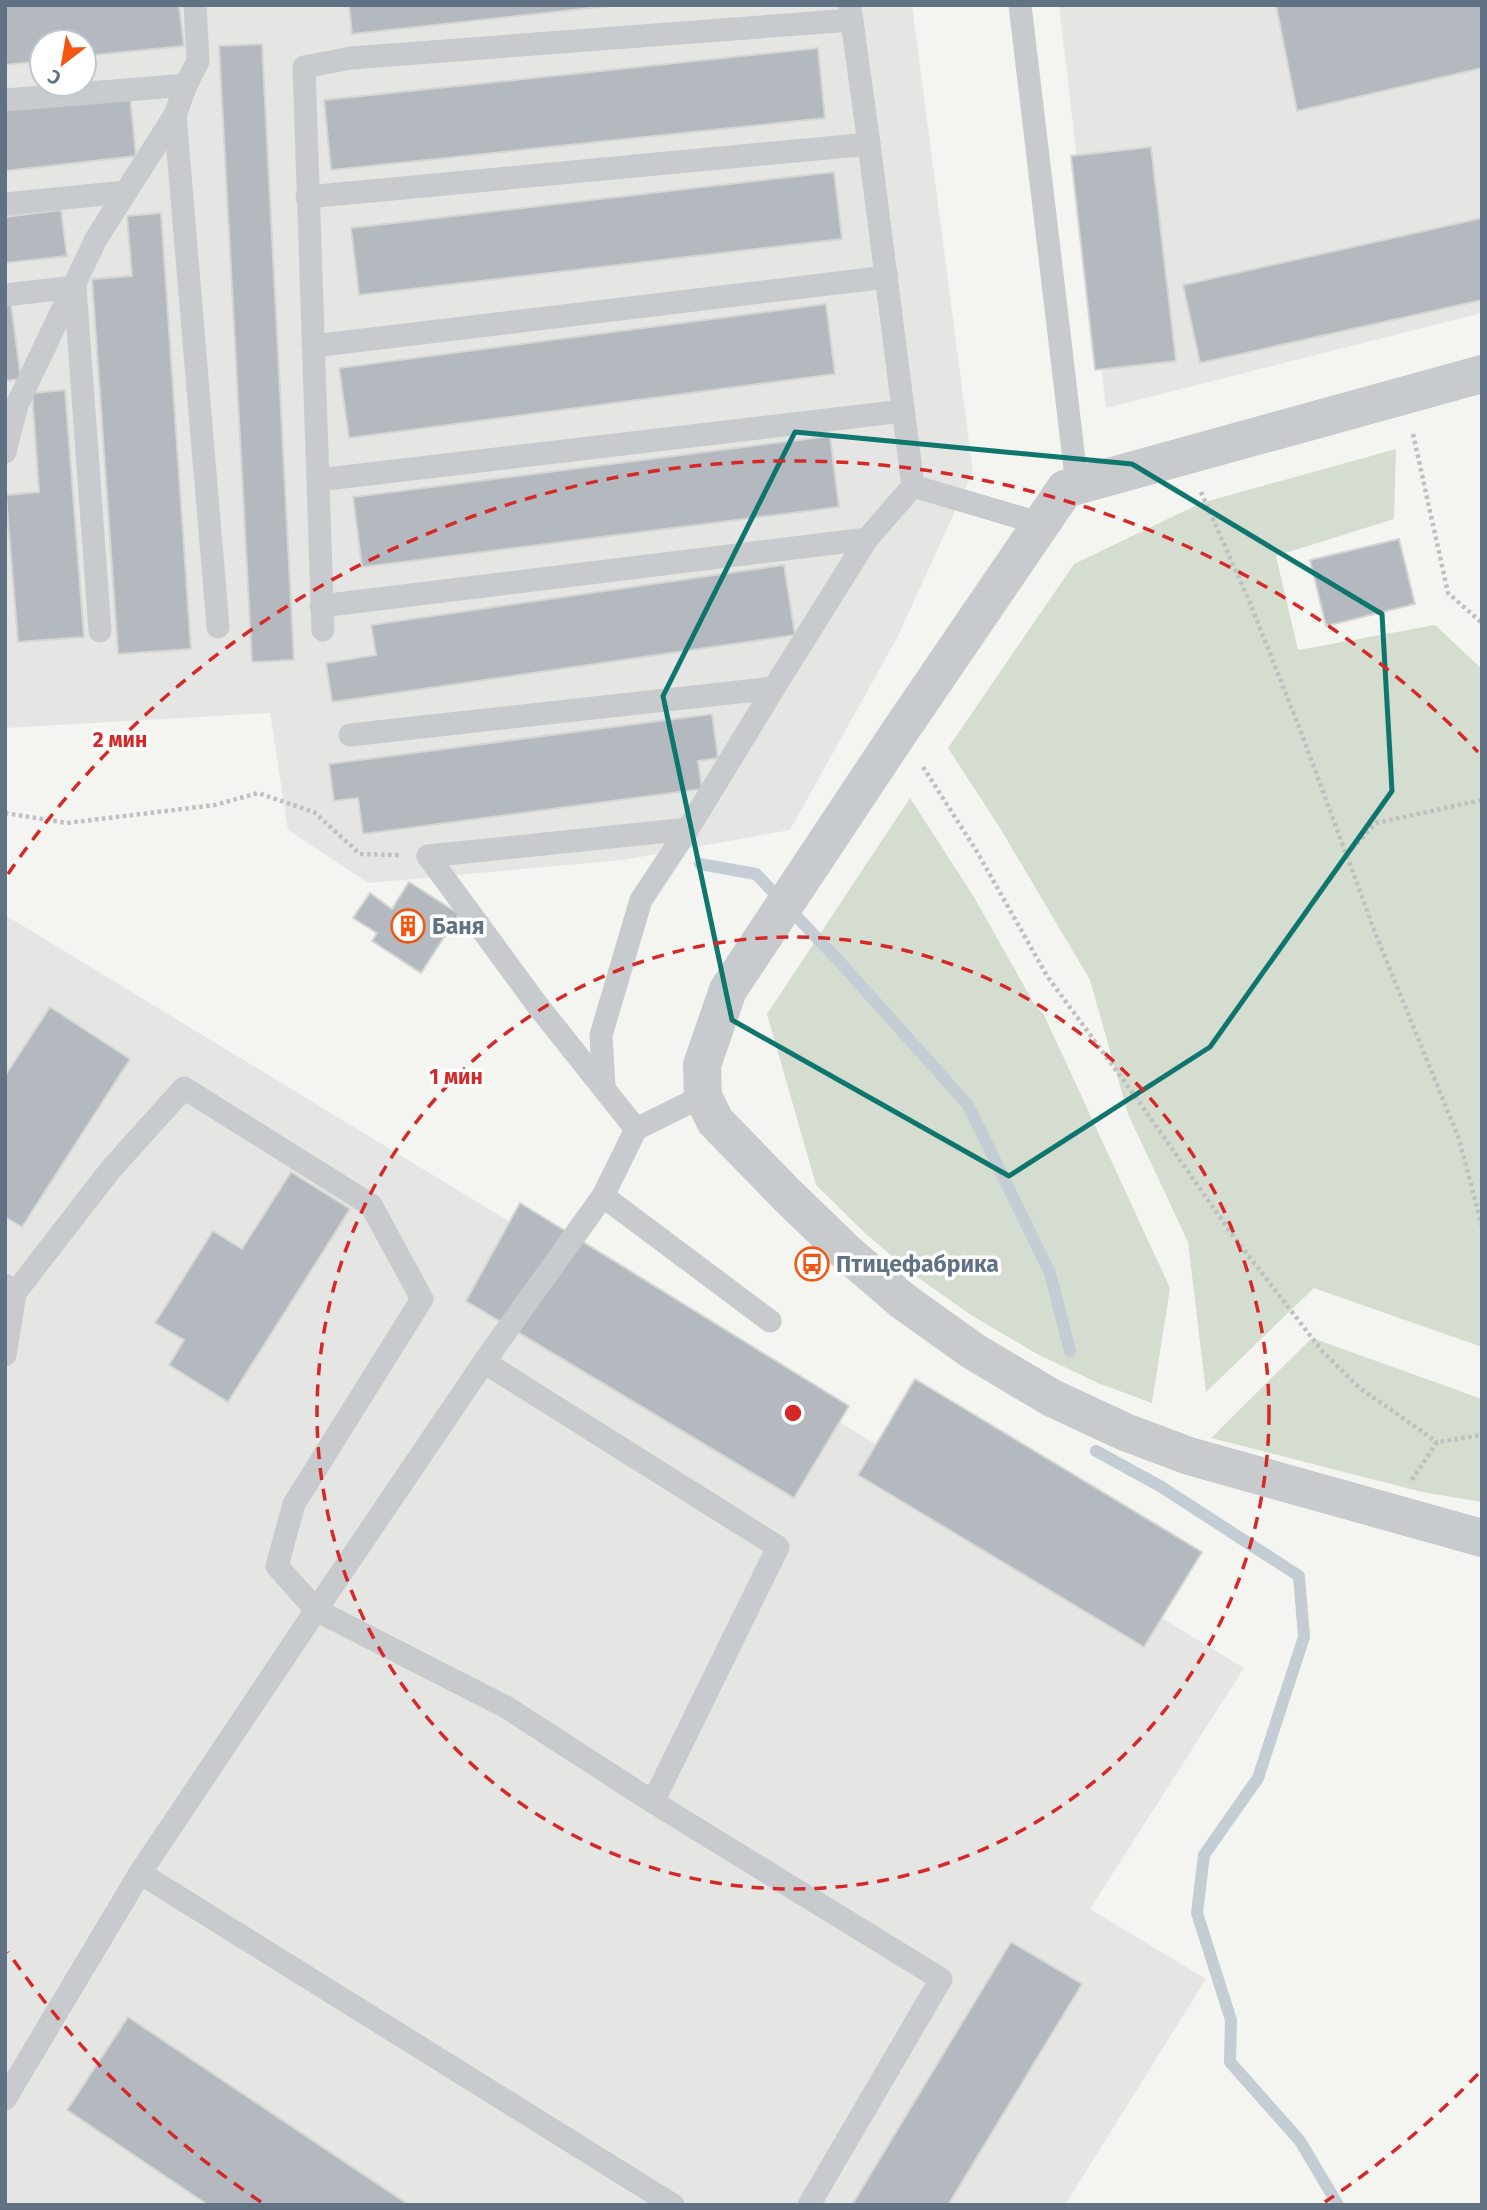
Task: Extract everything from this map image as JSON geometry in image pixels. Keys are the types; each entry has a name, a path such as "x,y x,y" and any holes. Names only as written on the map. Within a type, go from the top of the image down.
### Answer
{"street":[{"path":"1482,374 1071,487 1042,524 900,731 728,990 702,1065 702,1096 715,1121 847,1253 903,1301 973,1351 1052,1398 1125,1432 1189,1456 1482,1538"}],"lane":[{"path":"5,452 11,406 75,287 96,239 175,115 198,61 195,5"},
{"path":"1020,5 1071,487"},
{"path":"323,630 304,67 351,58 850,13 870,144 914,486 867,539 688,829 641,900 601,1035 604,1087"},
{"path":"5,100 186,85"},
{"path":"175,115 218,627"},
{"path":"307,197 870,144"},
{"path":"5,204 125,192"},
{"path":"313,346 887,277"},
{"path":"5,295 75,287"},
{"path":"75,287 100,631"},
{"path":"318,481 903,411"},
{"path":"914,486 1042,524"},
{"path":"321,606 867,539"},
{"path":"350,736 774,688"},
{"path":"428,856 688,829"},
{"path":"428,856 538,1006 636,1129"},
{"path":"5,1356 10,1289 111,1169 184,1088 371,1205 422,1299 294,1504 278,1566 316,1610 506,1707 653,1802 941,1979 809,2205"},
{"path":"5,2099 140,1873 484,1362 603,1196 636,1129 702,1096"},
{"path":"603,1196 770,1321"},
{"path":"484,1362 778,1547 653,1802"},
{"path":"140,1873 673,2205"}],"path":[{"path":"1404,395 1448,593 1482,623"},
{"path":"1185,456 1250,603 1376,934 1460,1139 1482,1226"},
{"path":"900,731 976,850 1047,976 1234,1237 1323,1352 1361,1389 1437,1442 1482,1435"},
{"path":"5,813 67,823 215,805 258,793 314,812 360,854 428,856"},
{"path":"1347,854 1376,823 1482,800"},
{"path":"1389,1513 1437,1442"}],"highlighted area":[{"path":"795,432 1132,464 1382,614 1392,791 1210,1047 1009,1176 732,1020 663,696"}],"shaded area":[{"path":"5,5 912,5 973,472 898,636 790,830 623,860 368,883 288,830 270,713 5,728"},
{"path":"1059,5 1482,5 1482,313 1106,408"},
{"path":"1396,449 1394,519 1276,556 1298,650 1435,625 1482,669 1482,1347 1314,1288 1206,1392 1188,1242 1128,1114 1090,980 1000,828 948,748 1074,564 1201,503"},
{"path":"910,798 974,897 1033,1002 1044,1015 1170,1288 1152,1403 1098,1383 1037,1354 971,1315 913,1274 866,1234 816,1185 767,1014"},
{"path":"5,915 1244,1668 1090,1909 1206,1979 1065,2205 5,2205"},
{"path":"1312,1338 1482,1399 1482,1502 1422,1492 1211,1438"}],"building":[{"path":"5,5 179,5 184,46 98,55 98,28 28,28 28,63 5,65"},
{"path":"349,5 618,5 352,34"},
{"path":"1276,5 1482,5 1482,68 1297,111"},
{"path":"262,44 294,660 252,662 219,46"},
{"path":"818,48 825,118 331,170 324,100"},
{"path":"130,95 136,156 5,171 5,109"},
{"path":"1151,147 1176,361 1095,370 1071,156"},
{"path":"834,172 842,239 359,295 351,228"},
{"path":"61,210 67,256 5,263 5,217"},
{"path":"161,213 191,649 118,654 92,279 132,276 127,216"},
{"path":"1482,218 1482,300 1200,363 1183,285"},
{"path":"11,304 21,379 5,381 5,305"},
{"path":"826,304 835,374 349,438 339,368"},
{"path":"65,390 84,637 18,642 6,495 39,492 32,393"},
{"path":"830,436 839,507 362,567 353,497"},
{"path":"1399,539 1415,604 1326,626 1310,560"},
{"path":"784,565 795,635 332,702 326,663 376,655 371,625"},
{"path":"712,714 718,758 698,761 702,789 363,834 358,798 334,801 329,764"},
{"name":"Баня","path":"409,882 459,914 421,973 372,941 377,933 353,918 370,893 392,909"},
{"path":"50,1007 130,1059 22,1227 5,1217 5,1076"},
{"path":"291,1172 350,1209 228,1402 169,1365 184,1340 155,1323 213,1231 242,1249"},
{"path":"520,1203 849,1406 794,1498 466,1301"},
{"path":"915,1379 1202,1552 1144,1647 858,1475"},
{"path":"1011,1942 1082,1984 948,2205 852,2205"},
{"path":"128,2017 406,2203 405,2205 208,2205 67,2110"}],"waterway":[{"path":"700,864 756,874 838,960 968,1105 1050,1273 1070,1351"},
{"path":"1096,1451 1160,1486 1299,1576 1304,1637 1258,1778 1204,1855 1197,1913 1231,2020 1230,2062 1300,2141 1338,2205"}],"place":[{"name":"Баня","path":"408,926"},
{"name":"Птицефабрика","path":"812,1264"}]}
